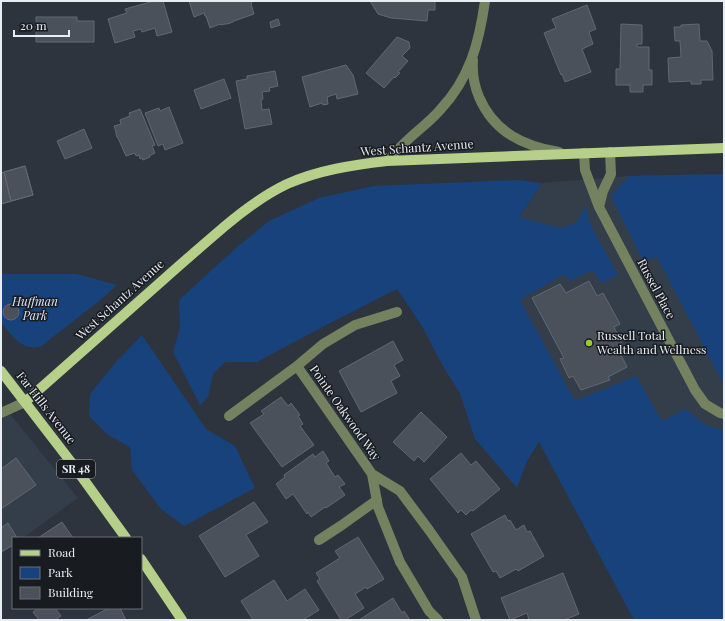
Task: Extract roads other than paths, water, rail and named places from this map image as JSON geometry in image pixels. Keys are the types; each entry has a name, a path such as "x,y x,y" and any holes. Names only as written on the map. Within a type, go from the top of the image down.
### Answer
{"main road":[{"name":"West Schantz Avenue","path":"25,402 198,248 264,196 288,184 324,171 353,165 387,161 724,148"},
{"name":"Far Hills Avenue","path":"1,371 71,462 125,537"},
{"path":"142,560 182,620"}],"street":[{"path":"387,161 434,116 459,86 474,52 482,25 485,1"},
{"path":"474,52 473,72 476,90 487,112 499,127 515,138 537,147 569,154"},
{"path":"599,207 603,191 611,174 610,152"},
{"name":"Russel Place","path":"584,153 585,170 599,207 695,390 705,404 724,414"},
{"name":"Pointe Oakwood Way","path":"229,416 297,366 323,344 355,325 397,312"},
{"name":"Pointe Oakwood Way","path":"297,366 372,474 378,507 400,562 429,611 438,620"},
{"path":"1,413 25,402"},
{"name":"Pointe Oakwood Way","path":"372,474 400,491 429,530 462,577 476,620"},
{"path":"319,540 377,500"}],"place":[{"name":"Russell Total Wealth and Wellness","path":"589,343"}],"park label":[{"name":"Huffman Park","path":"35,309"}]}
